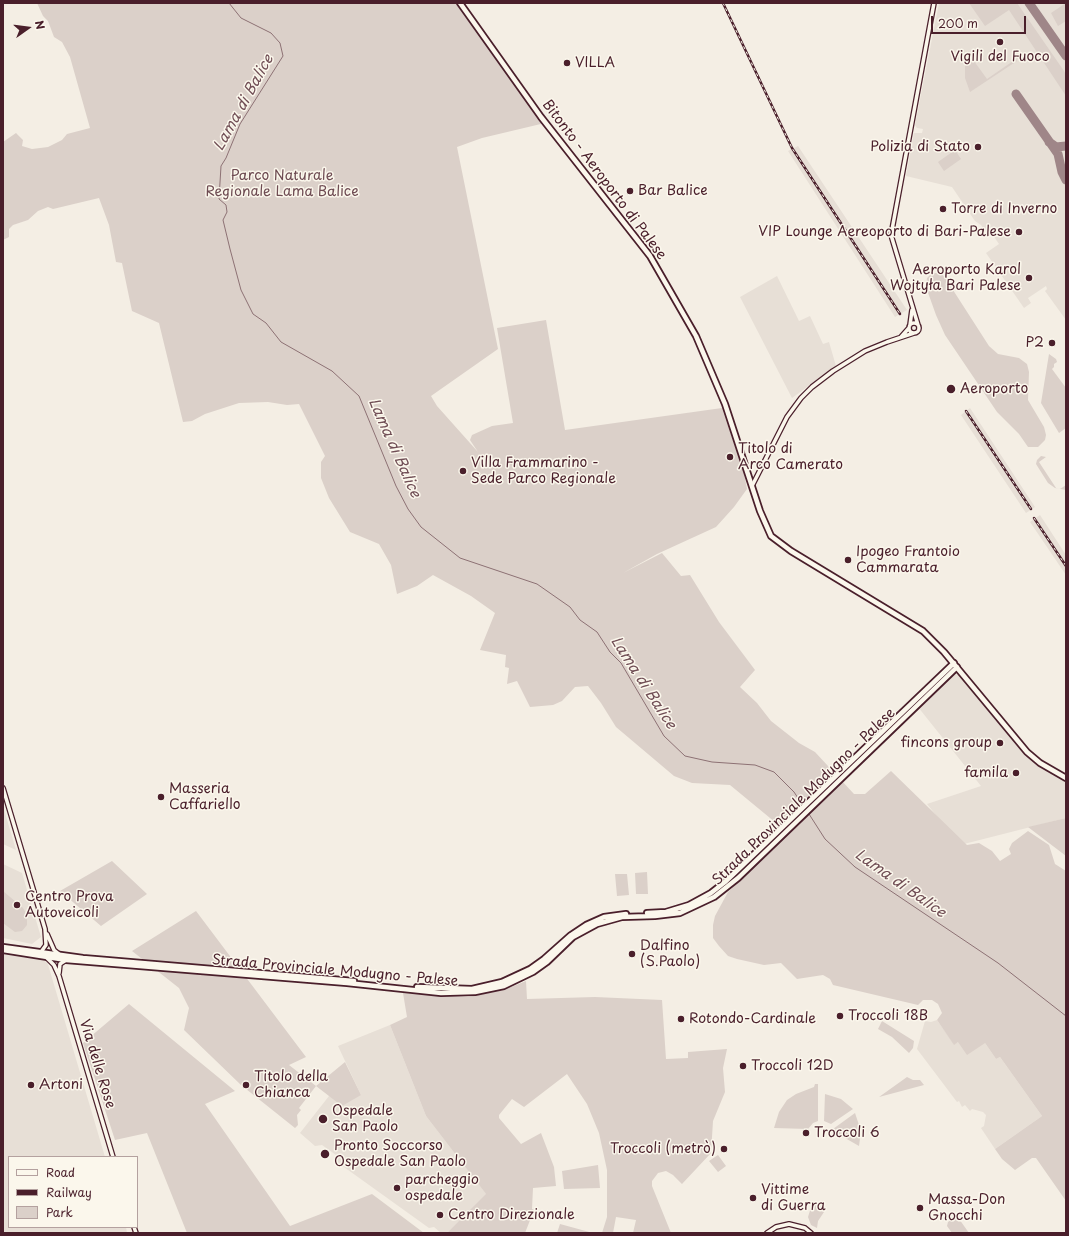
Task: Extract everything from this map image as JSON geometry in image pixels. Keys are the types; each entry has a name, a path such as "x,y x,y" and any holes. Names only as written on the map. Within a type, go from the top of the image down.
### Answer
{"main road":[{"name":"Bitonto - Aeroporto di Palese","path":"460,3 541,117 650,256 696,336 725,404 766,527 778,542 923,631 954,663 1027,752 1040,763 1066,778"},
{"name":"Strada Provinciale Modugno - Palese","path":"3,950 66,960 346,983 441,993 476,992 504,986 533,972 547,962 573,937 597,924 622,917 654,916 680,913 703,903 738,878 781,833 954,663"},
{"name":"Strada Provinciale Modugno - Palese","path":"833,782 957,667"},
{"name":"Strada Provinciale Modugno - Palese","path":"3,947 61,956 416,987 456,989 484,988 502,982 530,969 544,959 571,935 594,920 620,914 666,912 700,900 725,882 781,833"}],"street":[{"path":"752,486 787,417 801,398 823,379 846,363 876,346 919,331 891,235 934,3"},
{"path":"912,307 910,331 914,333"},
{"path":"901,337 914,323 918,325"},
{"path":"3,788 45,929 54,950 61,956"},
{"path":"40,952 45,949 46,945 45,929"},
{"name":"Via delle Rose","path":"46,958 54,964 59,976 113,1156"},
{"path":"59,976 60,964 66,960"},
{"path":"767,1233 776,1227 789,1224 805,1228 812,1233"}],"shaded area":[{"path":"939,3 1066,3 1066,320 1045,291 1047,289 1046,286 1028,298 1031,303 1024,308 986,253 999,244 992,234 988,235 981,225 975,221 952,187 906,176 914,133 922,133 923,129 917,128 915,125"},
{"path":"798,146 907,310 895,317 788,151"},
{"path":"777,276 799,321 810,316 823,344 829,342 836,366 792,398 740,297"},
{"path":"970,408 1035,507 1026,513 961,415"},
{"path":"1040,515 1066,555 1066,575 1030,522"},
{"path":"953,674 959,675 962,678 1023,752 1044,768 1066,780 1066,818 960,845 927,804 981,786 918,707"},
{"path":"3,806 16,850 3,844"},
{"name":"Centro Prova Autoveicoli","path":"3,864 22,873 41,937 32,944 3,938"},
{"path":"3,954 47,961 105,1156 8,1156 8,1228 126,1228 127,1233 3,1233"},
{"path":"937,1020 954,1044 958,1042 985,1043 996,1059 1000,1057 1042,1116 995,1149 981,1128 984,1126 986,1115 983,1112 972,1109 970,1111 965,1105 962,1107 959,1101 957,1102 917,1049 925,1021 931,1022"},
{"name":"Ospedale San Paolo","path":"390,1025 426,1116 487,1195 447,1233 441,1233 434,1227 429,1228 337,1162 336,1155 322,1145 315,1146 300,1133 329,1096 361,1095 338,1046"}],"green space":[{"name":"Parco Naturale Regionale Lama Balice","path":"37,3 458,3 545,123 482,138 457,147 498,349 431,396 437,406 478,452 470,440 472,435 492,426 513,423 497,328 546,320 565,430 722,408 744,473 747,489 734,507 716,527 657,554 623,573 662,553 681,576 690,575 719,622 755,670 740,687 757,703 771,721 799,743 815,752 854,794 865,794 891,771 967,845 979,843 992,851 1000,861 1011,854 1009,849 1012,843 1028,831 1049,845 1055,864 1066,871 1066,1201 1036,1158 1032,1158 1015,1170 1002,1159 995,1149 1042,1116 1000,1057 996,1059 985,1043 967,1055 958,1042 954,1045 937,1020 942,1013 938,1004 932,1000 923,1000 918,1005 833,985 830,979 823,975 797,979 781,963 764,965 737,959 728,956 719,946 713,938 713,925 715,916 728,892 768,854 787,832 730,785 692,783 674,776 616,727 588,686 575,687 562,701 553,705 530,707 517,681 507,684 509,668 505,667 506,655 480,650 495,613 471,596 433,575 417,586 397,594 391,565 379,544 350,532 329,498 321,478 321,462 325,456 299,404 287,405 268,402 239,403 205,414 192,421 183,422 159,323 132,311 122,263 116,262 109,225 99,198 53,209 48,207 38,211 28,220 13,225 9,229 9,237 3,240 3,142 16,133 23,140 22,146 32,149 48,147 62,140 67,134 90,128 70,57 62,42 54,37 48,21 43,16"},
{"path":"969,3 1017,3 1064,71 1066,75 1066,96 1009,10 985,26"},
{"path":"1066,3 1066,21 1058,26 1051,13"},
{"path":"967,56 971,57 987,79 1016,59 1017,61 970,92 965,78 965,59"},
{"path":"955,150 961,159 944,171 938,162"},
{"path":"932,273 939,273 944,276 989,346 998,354 1019,358 1027,364 1029,372 1028,400 1044,427 1046,435 1045,440 1038,447 1028,447 1019,434 997,412 945,335 926,287 927,278"},
{"path":"1049,354 1056,359 1057,362 1054,364 1052,369 1066,388 1066,428 1059,433 1041,403"},
{"path":"1041,456 1046,457 1039,462 1056,488 1059,489 1055,488 1048,483 1036,464 1037,460"},
{"path":"1066,485 1066,490 1060,489"},
{"path":"1066,818 1066,856 1028,827"},
{"path":"112,861 147,894 101,926 60,891"},
{"path":"647,872 648,894 636,894 635,873"},
{"path":"615,874 627,874 629,895 617,896"},
{"path":"3,891 23,908 27,915 27,925 22,931 15,932 3,923"},
{"path":"196,911 306,1057 289,1065 316,1086 299,1108 301,1110 297,1115 298,1125 295,1128 241,1085 184,1030 189,1008 179,988 132,951"},
{"path":"526,981 527,999 595,997 662,1000 666,1059 688,1058 688,1052 727,1049 723,1068 725,1092 713,1121 711,1153 682,1184 673,1175 666,1171 658,1173 652,1181 652,1186 671,1233 633,1233 636,1220 616,1217 613,1233 602,1233 607,1217 607,1170 599,1133 587,1104 567,1074 524,1107 512,1099 499,1115 499,1118 521,1144 541,1133 554,1167 556,1186 533,1188 532,1209 534,1210 525,1233 447,1233 486,1194 426,1116 390,1025 407,1017 403,993 468,997 504,990"},
{"path":"129,1004 235,1091 205,1104 290,1226 372,1194 424,1233 187,1233 147,1133 115,1140 83,1043"},
{"path":"882,1021 914,1041 913,1048 909,1053 892,1037 878,1029"},
{"path":"345,1062 361,1095 342,1106 316,1086"},
{"path":"907,1077 913,1080 920,1080 924,1085 879,1097"},
{"path":"815,1084 818,1084 818,1121 813,1123 808,1129 774,1128 779,1112 787,1100 796,1094 814,1087"},
{"path":"825,1094 841,1099 853,1109 831,1124 824,1121"},
{"path":"855,1113 861,1131 859,1146 834,1134 833,1129"},
{"path":"718,1155 726,1166 718,1172 709,1161"},
{"path":"598,1165 600,1188 564,1189 562,1171"},
{"path":"812,1204 822,1206 824,1212 818,1221 817,1228 811,1225 808,1217"},
{"path":"957,1216 969,1233 952,1233 947,1226 948,1222"},
{"path":"560,1224 593,1233 557,1233"}],"waterway":[{"name":"Lama di Balice","path":"229,3 241,18 271,33 280,43 283,56 240,124 226,158 221,166 219,199 226,205 227,212 223,220 241,290 253,314 266,323 281,342 332,371 359,396 396,486 408,509 421,527 460,558 537,584 570,607 580,620 597,632 610,652 621,663 664,736 685,756 712,762 755,765 774,772 794,792 802,804"},
{"name":"Lama di Balice","path":"809,814 825,839 855,867 998,963 1066,1016"}],"taxiway":[{"path":"1029,3 1066,56"},
{"path":"1016,94 1058,154 1062,172 1066,180"},
{"path":"1049,142 1056,147 1066,146"}],"railway":[{"path":"723,3 792,148 900,314"},
{"path":"966,411 1031,509"},
{"path":"1034,518 1066,566"}],"place":[{"name":"Vigili del Fuoco","path":"1000,42"},
{"name":"VILLA","path":"567,63"},
{"name":"Polizia di Stato","path":"978,147"},
{"name":"Bar Balice","path":"630,191"},
{"name":"Torre di Inverno","path":"943,209"},
{"name":"VIP Lounge Aereoporto di Bari-Palese","path":"1019,232"},
{"name":"Aeroporto Karol Wojtyła Bari Palese","path":"1029,278"},
{"name":"P2","path":"1052,343"},
{"name":"Aeroporto","path":"951,389"},
{"name":"Titolo di Arco Camerato","path":"730,457"},
{"name":"Villa Frammarino - Sede Parco Regionale","path":"463,471"},
{"name":"Ipogeo Frantoio Cammarata","path":"848,560"},
{"name":"fincons group","path":"1000,743"},
{"name":"famila","path":"1016,773"},
{"name":"Masseria Caffariello","path":"161,797"},
{"name":"Centro Prova Autoveicoli","path":"17,905"},
{"name":"Dalfino (S.Paolo)","path":"632,954"},
{"name":"Troccoli 18B","path":"840,1016"},
{"name":"Rotondo-Cardinale","path":"681,1019"},
{"name":"Troccoli 12D","path":"743,1066"},
{"name":"Artoni","path":"31,1085"},
{"name":"Titolo della Chianca","path":"246,1085"},
{"name":"Ospedale San Paolo","path":"323,1119"},
{"name":"Troccoli 6","path":"806,1133"},
{"name":"Troccoli (metrò)","path":"724,1149"},
{"name":"Pronto Soccorso Ospedale San Paolo","path":"325,1154"},
{"name":"parcheggio ospedale","path":"397,1188"},
{"name":"Vittime di Guerra","path":"753,1198"},
{"name":"Massa-Don Gnocchi","path":"920,1208"},
{"name":"Centro Direzionale","path":"440,1215"}]}
